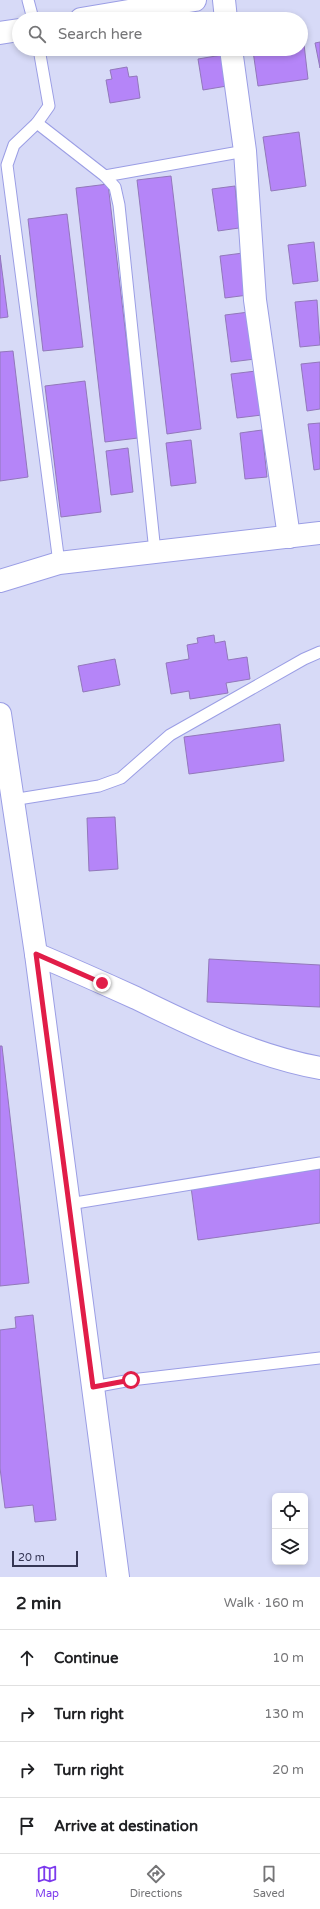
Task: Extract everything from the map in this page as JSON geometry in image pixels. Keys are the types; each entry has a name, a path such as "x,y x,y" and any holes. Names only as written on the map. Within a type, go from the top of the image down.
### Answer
{"street":[{"path":"123,12 195,0"},
{"path":"224,0 225,12"},
{"path":"0,33 12,31"},
{"path":"231,56 245,151 255,300 289,537"},
{"path":"0,581 59,563 320,533"},
{"path":"0,714 36,954 118,1577"},
{"path":"36,954 197,1027 239,1044 287,1061 320,1068"}],"lane":[{"path":"28,0 31,12"},
{"path":"40,56 49,106 36,123 14,145 7,165 59,563"},
{"path":"36,123 105,176 115,187 155,552"},
{"path":"105,176 245,151"},
{"path":"12,800 99,786 121,778 170,735 304,659 320,652"},
{"path":"69,1204 320,1163"},
{"path":"93,1387 131,1380 320,1358"}],"building":[{"path":"320,42 320,68 315,43"},
{"path":"216,56 228,56 233,85 203,90 198,59"},
{"path":"254,56 305,56 308,79 258,86"},
{"path":"127,67 129,77 137,76 140,98 110,103 106,80 112,79 110,70"},
{"path":"299,132 306,186 271,191 263,137"},
{"path":"171,176 201,429 167,434 137,180"},
{"path":"108,184 138,438 105,442 76,188"},
{"path":"235,186 239,228 218,231 212,189"},
{"path":"67,214 83,347 43,351 28,219"},
{"path":"314,242 318,281 293,284 288,245"},
{"path":"243,253 248,295 225,298 220,256"},
{"path":"0,255 8,317 0,318"},
{"path":"317,300 320,345 300,347 295,302"},
{"path":"249,312 255,359 231,362 225,315"},
{"path":"13,351 28,477 0,481 0,352"},
{"path":"320,362 320,409 307,411 301,364"},
{"path":"256,371 262,415 237,418 231,374"},
{"path":"85,381 101,512 61,517 45,386"},
{"path":"320,423 320,469 314,470 308,424"},
{"path":"262,430 267,477 245,479 240,433"},
{"path":"191,440 196,483 171,486 166,443"},
{"path":"128,448 133,492 111,495 106,451"},
{"path":"214,635 215,643 225,641 228,660 247,657 250,679 226,683 228,693 190,699 189,691 171,694 166,663 189,659 187,645 198,643 197,638"},
{"path":"115,659 120,685 83,692 78,666"},
{"path":"280,724 284,761 189,774 184,737"},
{"path":"115,817 118,869 89,871 87,818"},
{"path":"209,959 320,965 320,1007 207,1002"},
{"path":"0,1046 2,1046 29,1283 0,1286"},
{"path":"320,1169 320,1223 198,1240 191,1187"},
{"path":"33,1315 56,1520 35,1522 33,1505 5,1508 0,1468 0,1330 16,1328 15,1317"}],"route":[{"path":"102,983 36,954 93,1387 131,1380"}]}
